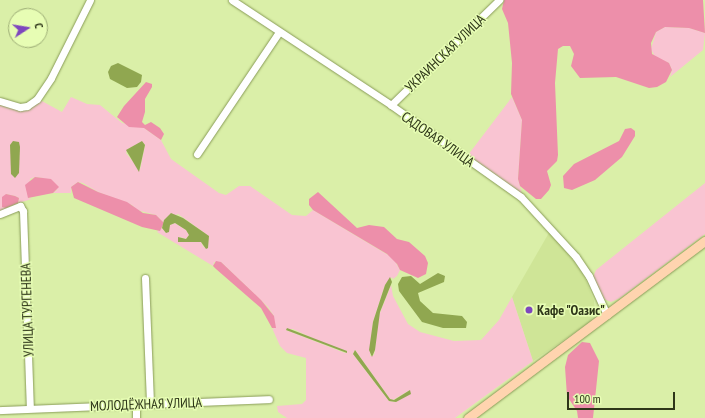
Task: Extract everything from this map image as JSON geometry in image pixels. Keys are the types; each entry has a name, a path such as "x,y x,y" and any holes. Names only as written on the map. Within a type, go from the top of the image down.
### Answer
{"main road":[{"path":"468,418 705,241"}],"street":[{"path":"0,101 20,108 27,106 37,99 51,78 90,0"},
{"name":"САДОВАЯ УЛИЦА","path":"232,0 390,105 528,203 576,257 589,276 607,315"},
{"name":"УКРАИНСКАЯ УЛИЦА","path":"390,105 499,0"},
{"path":"197,154 279,32"},
{"name":"УЛИЦА ТУРГЕНЕВА","path":"0,214 20,206 23,211 30,408"},
{"path":"145,278 150,404"},
{"name":"МОЛОДЁЖНАЯ УЛИЦА","path":"0,410 269,399"},
{"path":"136,404 136,418"}],"shaded area":[{"path":"504,0 703,0 705,33 689,28 665,27 656,32 651,43 652,54 669,63 672,70 666,82 657,87 649,88 616,77 580,78 571,66 574,54 570,46 563,46 558,49 555,83 558,155 557,161 547,171 551,185 549,190 541,199 536,199 520,186 518,179 522,120 511,94 512,63 508,23 502,9"},
{"path":"665,27 689,28 705,33 703,50 670,77 672,70 669,63 655,57 651,49 656,32"},
{"path":"118,63 142,75 141,82 137,87 127,88 110,79 108,72 111,66"},
{"path":"146,82 152,84 152,87 145,99 145,112 142,122 145,125 151,122 160,128 164,134 161,140 144,128 129,127 117,117 124,106"},
{"path":"71,97 87,104 100,105 122,123 144,128 161,140 171,159 219,193 226,195 239,186 250,186 292,215 306,216 313,210 393,258 400,270 397,276 393,279 392,277 385,285 373,322 370,356 374,355 378,318 391,285 393,296 408,324 420,332 454,341 481,340 499,320 512,297 533,361 455,418 287,418 278,412 277,406 302,404 306,400 306,358 287,353 280,346 272,328 274,329 274,316 268,307 221,262 214,262 213,266 157,232 162,228 166,233 170,225 175,223 186,230 189,235 186,239 180,237 178,242 201,242 204,248 206,234 188,221 178,214 164,220 164,223 156,215 137,210 132,205 98,192 83,183 78,182 71,187 71,193 53,193 57,190 43,178 35,177 30,179 28,198 32,199 18,203 19,198 6,194 6,208 0,211 0,105 18,110 40,100 62,112","holes":["142,142 145,145 140,170 126,153 128,149","293,329 327,345 347,351 345,353 286,330","355,350 390,399 393,400 410,390 396,402 389,401 353,354"]},
{"path":"512,97 522,120 518,179 522,194 468,155"},
{"path":"631,128 635,131 635,136 622,157 595,180 572,190 564,188 563,176 574,164 619,141 625,129"},
{"path":"13,141 19,142 20,147 19,173 15,178 11,174 10,145"},
{"path":"142,141 145,145 139,172 126,150"},
{"path":"35,177 51,179 59,187 53,193 28,198 25,185"},
{"path":"78,182 98,192 127,202 143,213 156,215 164,223 160,231 142,227 74,198 71,187"},
{"path":"705,183 705,234 620,298 611,302 604,299 593,277 596,270"},
{"path":"318,192 357,228 369,225 384,227 397,239 409,242 425,256 428,263 426,274 418,278 400,270 397,264 387,254 313,210 309,205 309,199"},
{"path":"6,194 19,198 18,203 6,208 2,207 2,197"},
{"path":"171,213 183,218 209,236 208,248 206,249 201,242 178,242 178,237 186,239 189,235 186,230 175,223 170,225 169,232 166,233 162,228 164,220"},
{"path":"550,231 583,273 594,301 595,313 590,322 533,361 512,297"},
{"path":"216,261 221,262 261,300 274,316 276,328 272,328 261,308 213,266"},
{"path":"438,273 445,276 444,282 418,293 420,301 433,313 462,316 467,322 466,328 443,328 422,322 399,291 398,284 402,277 411,276 420,284"},
{"path":"390,277 392,282 380,312 375,350 372,357 369,350 373,322 385,285"},
{"path":"287,328 347,351 347,353 286,330"},
{"path":"582,342 590,343 599,361 593,418 578,418 577,411 567,396 565,367 568,355"},
{"path":"355,350 390,399 394,400 410,390 411,394 396,402 389,401 353,354"}],"place":[{"name":"Кафе \"Оазис\"","path":"529,310"}]}
